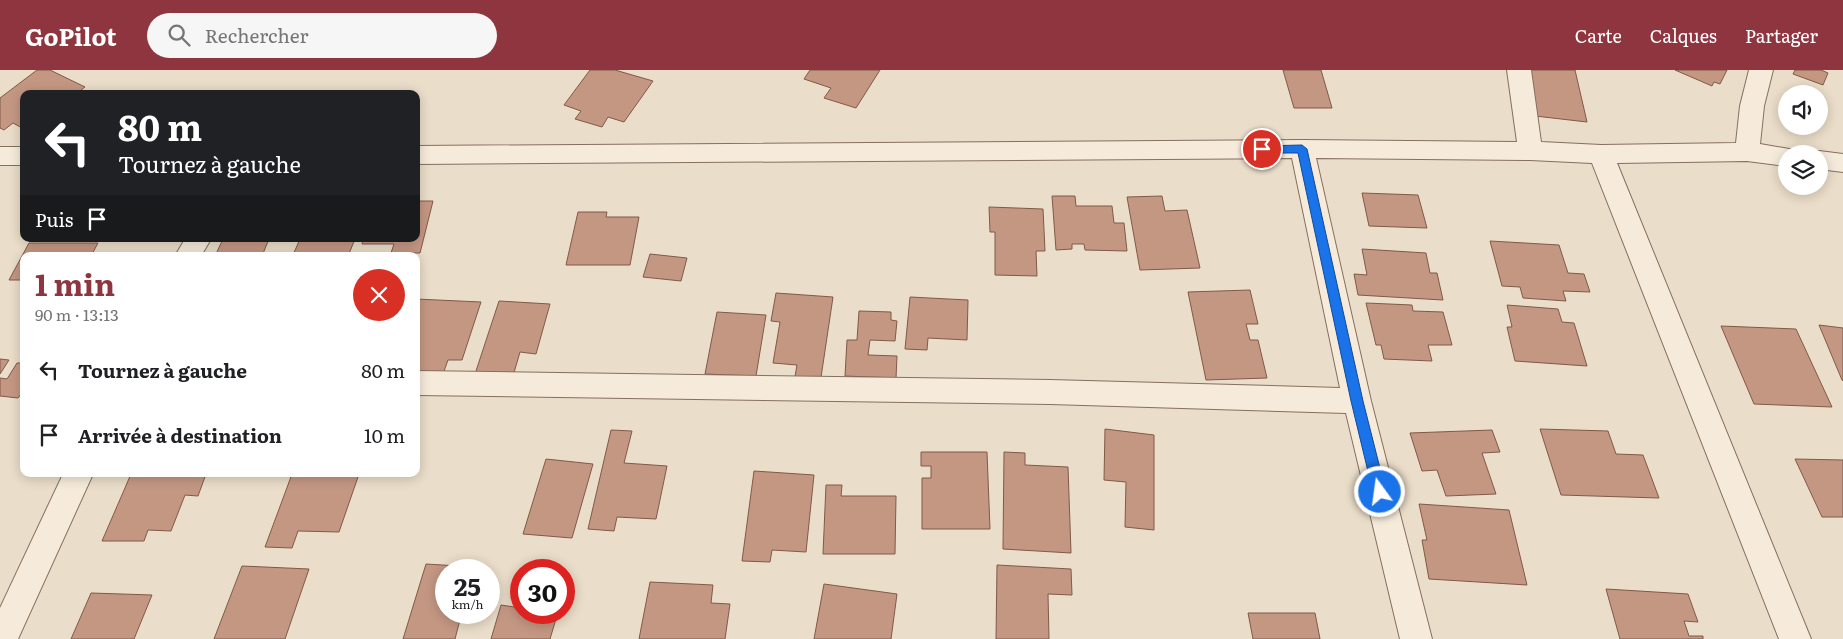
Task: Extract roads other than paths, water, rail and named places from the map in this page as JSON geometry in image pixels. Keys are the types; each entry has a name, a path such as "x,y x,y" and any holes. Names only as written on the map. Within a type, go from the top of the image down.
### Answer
{"street":[{"path":"1518,70 1530,151"},
{"path":"1747,152 1752,106 1761,70"},
{"path":"1302,149 1357,401 1416,639"},
{"path":"420,155 1302,149 1530,151 1601,154 1747,152 1778,156"},
{"path":"1601,154 1795,639"},
{"path":"0,156 20,156"},
{"path":"1828,161 1843,163"},
{"path":"420,383 1050,392 1357,401"},
{"path":"2,639 12,592 76,477"}]}
